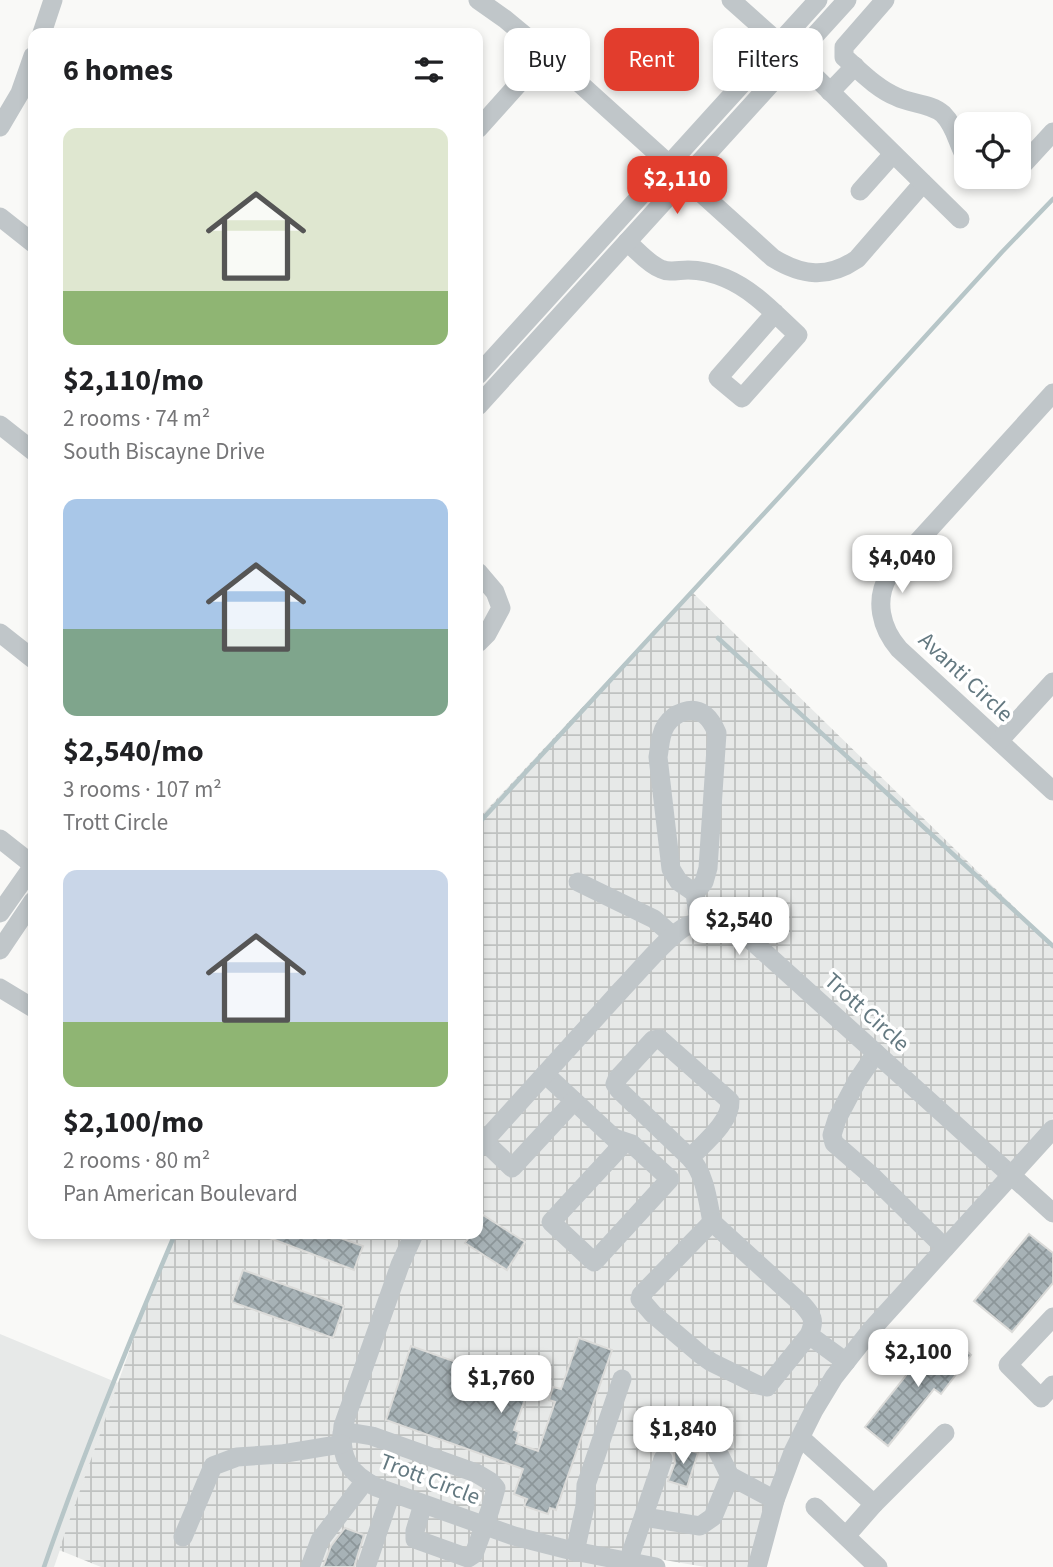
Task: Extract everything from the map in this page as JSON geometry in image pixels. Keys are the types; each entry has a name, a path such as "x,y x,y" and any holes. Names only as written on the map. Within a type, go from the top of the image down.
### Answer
{"street":[{"path":"43,28 53,0"},
{"path":"478,0 516,28"},
{"path":"731,0 762,28"},
{"path":"793,28 818,0"},
{"path":"821,28 847,0"},
{"path":"885,0 844,47 844,57 883,90 942,113 954,128"},
{"path":"830,92 855,66"},
{"path":"0,127 20,93 28,71"},
{"path":"823,85 960,219"},
{"path":"483,123 512,91"},
{"path":"588,91 773,258 787,267 803,272 834,271 857,259 923,183"},
{"path":"483,369 735,91"},
{"path":"483,400 764,91"},
{"path":"1031,156 1053,132"},
{"path":"860,191 892,154"},
{"path":"0,217 28,239"},
{"path":"627,242 663,271 705,271 725,278 747,288 775,313"},
{"name":"Avanti Circle","path":"1053,393 889,575 881,602 887,632 899,649 1053,791"},
{"path":"0,425 28,447"},
{"path":"483,578 495,592 501,608 483,638"},
{"path":"0,632 28,655"},
{"path":"999,741 1053,682"},
{"path":"483,1142 673,936 684,927 699,922 695,893 704,882 708,868 717,733 702,713 687,710 674,715 665,726 658,757 671,869 679,883 695,893"},
{"path":"0,839 28,862"},
{"path":"0,913 28,873"},
{"path":"578,882 654,919 673,936"},
{"path":"0,950 28,908"},
{"name":"Trott Circle","path":"699,922 721,921 742,932 1053,1213"},
{"path":"0,988 28,1005"},
{"path":"690,1158 726,1119 731,1108 730,1101 660,1039 653,1040 615,1084 694,1163 705,1188 712,1222 811,1314 813,1327 809,1335 767,1387 711,1362 653,1314 640,1299 712,1222"},
{"path":"876,1053 857,1081 837,1119 832,1135 834,1143 872,1176 945,1248"},
{"path":"545,1074 614,1138 632,1144 670,1179 594,1262 551,1222 625,1142"},
{"path":"483,1146 512,1168 573,1101"},
{"path":"757,1567 775,1500 800,1437 828,1388 871,1330 1053,1129"},
{"path":"342,1439 343,1426 412,1239"},
{"path":"1053,1317 1008,1365 1041,1398 1053,1385"},
{"path":"809,1335 846,1362"},
{"path":"575,1552 585,1506 586,1485 622,1379"},
{"path":"662,1422 711,1438 730,1476 775,1500"},
{"path":"183,1537 213,1466 237,1457 281,1454 342,1439 354,1433 372,1436 476,1473 496,1488 474,1554 468,1558 415,1539 423,1504"},
{"path":"846,1536 945,1433"},
{"path":"800,1437 874,1504"},
{"name":"Trott Circle","path":"342,1439 344,1453 356,1475 365,1482 391,1493 514,1536 575,1552 656,1567"},
{"path":"628,1562 663,1459"},
{"path":"643,1517 700,1526 713,1517 730,1476"},
{"path":"310,1567 320,1540 365,1482"},
{"path":"366,1567 391,1493"},
{"path":"815,1507 878,1567"}],"shaded area":[{"path":"691,591 1053,945 1053,1118 1011,1164 711,912 483,1132 483,814"},
{"path":"719,929 738,939 999,1176 829,1372 749,1567 705,1567 618,1552 516,1528 380,1480 362,1469 351,1450 350,1427 406,1268 420,1239 483,1239 483,1153 642,978 680,940 699,930"},
{"path":"173,1239 404,1239 336,1424 343,1471 609,1567 101,1567 59,1550 154,1281"},
{"path":"0,1334 118,1383 54,1567 0,1567"}],"building":[{"path":"483,1215 525,1242 507,1270 465,1243 468,1239 483,1239"},
{"path":"1029,1234 1053,1253 1053,1283 1012,1332 974,1301"},
{"path":"272,1239 343,1239 363,1246 354,1270"},
{"path":"243,1270 344,1306 333,1338 232,1302"},
{"path":"579,1338 612,1350 556,1510 550,1508 548,1514 524,1506 527,1499 514,1494 523,1469 386,1420 411,1346 529,1388 514,1430 519,1432 516,1443 538,1451 555,1402 549,1400 553,1387 561,1389"},
{"path":"936,1338 952,1350 957,1343 971,1355 941,1394 934,1389 888,1446 865,1427"},
{"path":"677,1446 698,1453 687,1487 668,1481 675,1463"},
{"path":"345,1528 364,1535 354,1567 323,1567 331,1546"}],"waterway":[{"path":"483,819 1053,199"},
{"path":"718,638 1053,946"},
{"path":"44,1567 106,1399 173,1239"}]}
